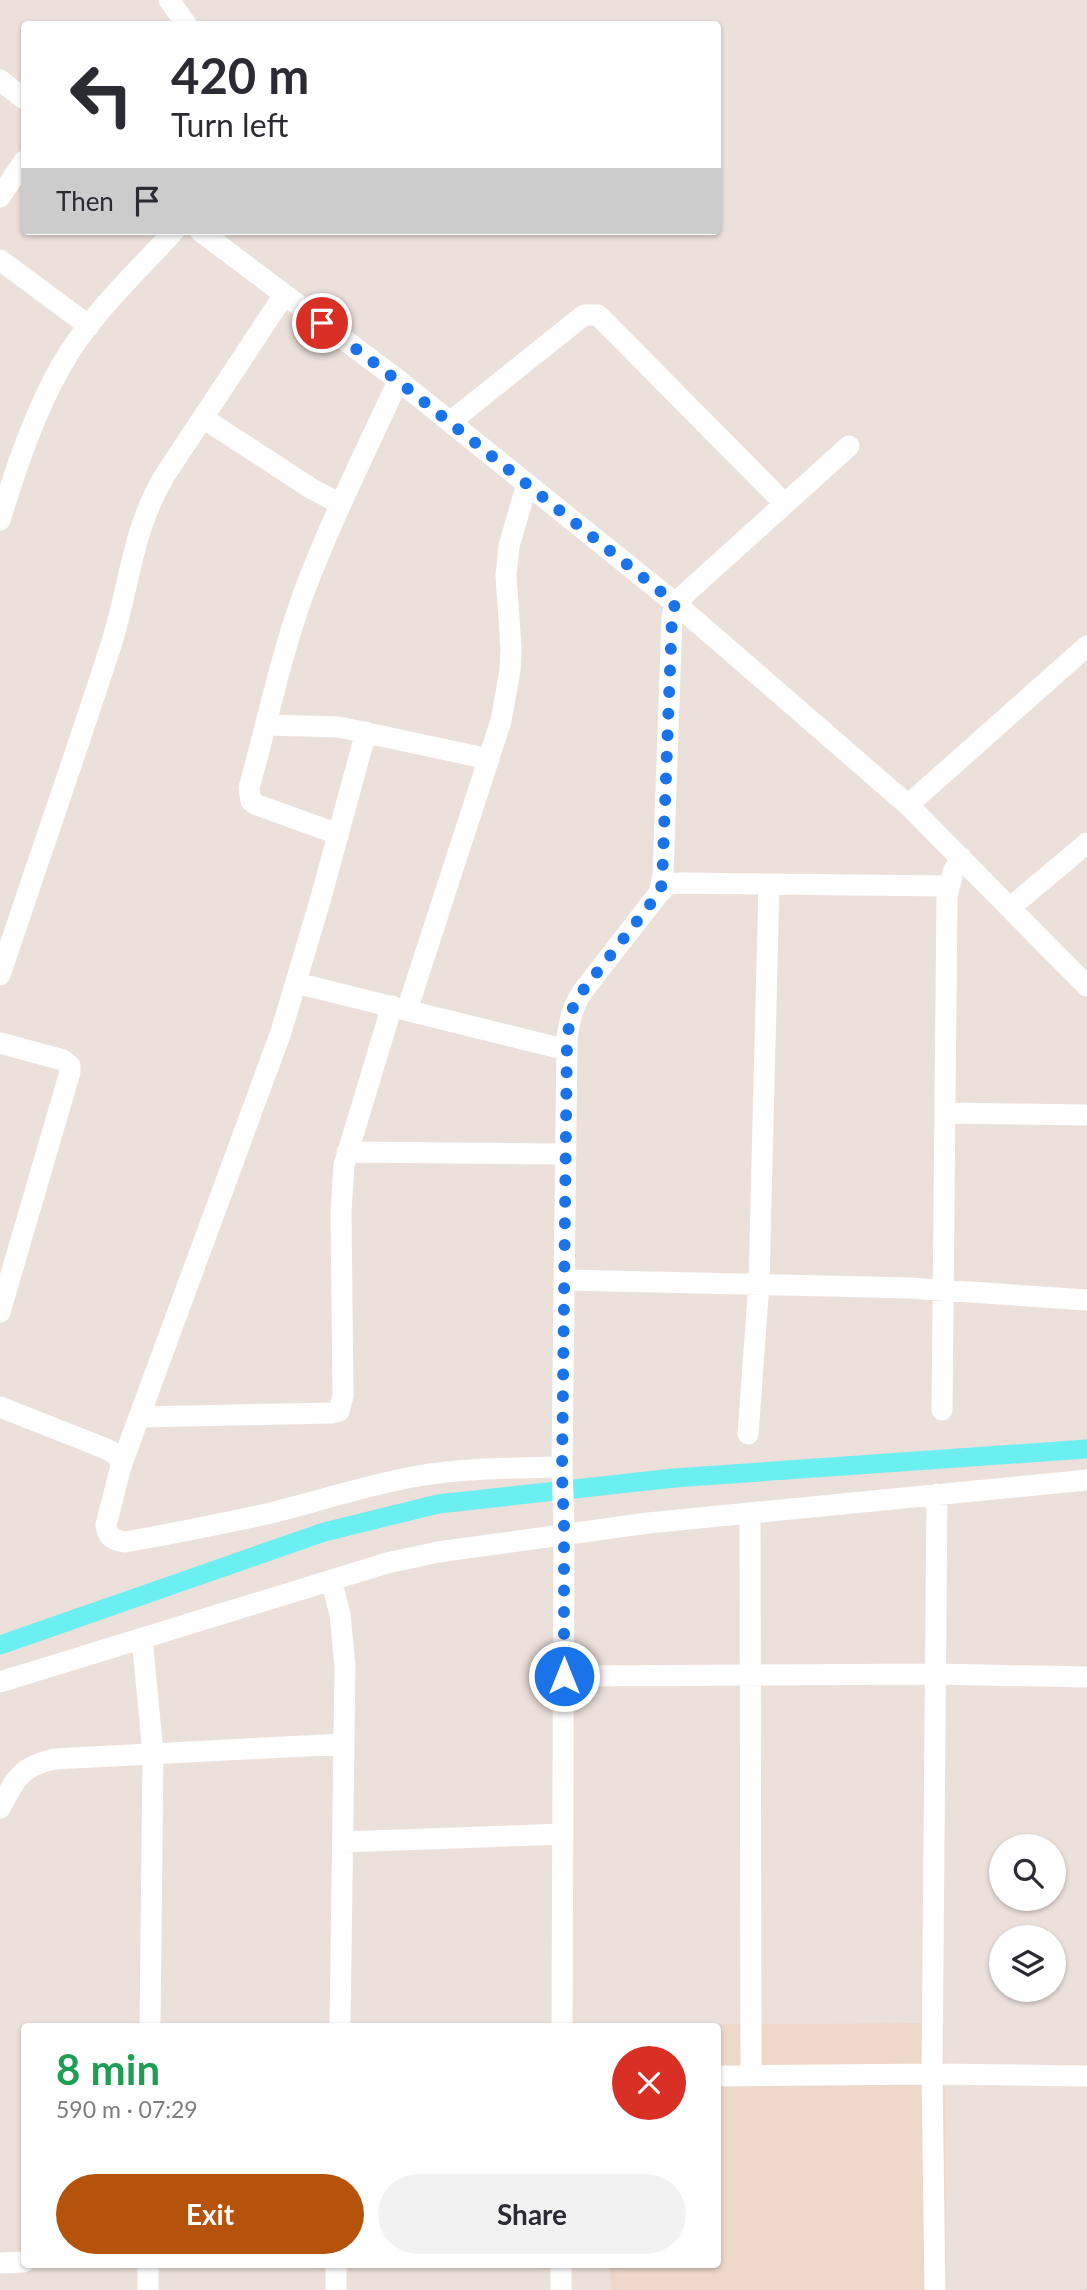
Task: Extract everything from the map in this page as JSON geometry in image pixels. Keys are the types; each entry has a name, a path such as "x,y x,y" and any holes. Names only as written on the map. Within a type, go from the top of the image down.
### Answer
{"street":[{"path":"169,0 185,21"},
{"path":"0,80 21,97"},
{"path":"0,197 21,166"},
{"path":"0,520 36,417 62,365 89,326 170,235"},
{"path":"207,235 398,381 675,603 908,805 1087,986"},
{"path":"0,260 89,326"},
{"path":"0,975 9,919 112,639 143,518 165,475 284,295"},
{"path":"450,422 584,315 598,315 784,503"},
{"path":"338,834 257,805 251,801 249,788 304,592 398,381"},
{"path":"203,418 312,489 341,504"},
{"path":"659,893 663,875 672,617 675,603 849,446"},
{"path":"140,1417 339,1411 343,1396 341,1212 344,1165 501,721 510,670 506,575 509,546 527,484"},
{"path":"908,805 1087,646"},
{"path":"266,725 339,727 489,759"},
{"path":"366,732 296,983 261,1088 121,1466 107,1532 110,1538 125,1542 261,1515 371,1485 419,1476 464,1470 562,1471"},
{"path":"1011,907 1087,843"},
{"path":"942,1410 948,886 961,857"},
{"path":"562,2023 562,1471 567,1049 577,998 659,893 669,884 948,886"},
{"path":"748,1434 759,1283 769,884"},
{"path":"296,983 567,1049"},
{"path":"0,1043 63,1060 70,1066 0,1312"},
{"path":"945,1113 1087,1115"},
{"path":"347,1152 566,1154"},
{"path":"565,1280 759,1283 943,1290 1087,1300"},
{"path":"0,1406 109,1450 118,1456 121,1466"},
{"path":"0,1682 387,1563 439,1552 564,1530 1087,1480"},
{"path":"935,2290 932,2074 937,1494"},
{"path":"750,1513 751,2076"},
{"path":"331,1580 340,1614 345,1667 340,2023"},
{"path":"142,1638 153,1753 150,2023"},
{"path":"564,1676 936,1674 1087,1677"},
{"path":"0,1808 22,1772 36,1763 54,1759 343,1744"},
{"path":"343,1842 563,1834"},
{"path":"721,2076 1087,2076"},
{"path":"0,2263 21,2263"},
{"path":"148,2268 148,2290"},
{"path":"336,2268 336,2290"},
{"path":"561,2268 561,2290"}],"shaded area":[{"path":"944,2023 947,2290 611,2290 610,2268 721,2268 721,2024"}],"waterway":[{"path":"0,1645 324,1532 438,1504 674,1478 1087,1449"}],"route":[{"path":"322,323 675,603 672,617 662,884 659,893 577,998 567,1038 562,1474 564,1676"}]}
